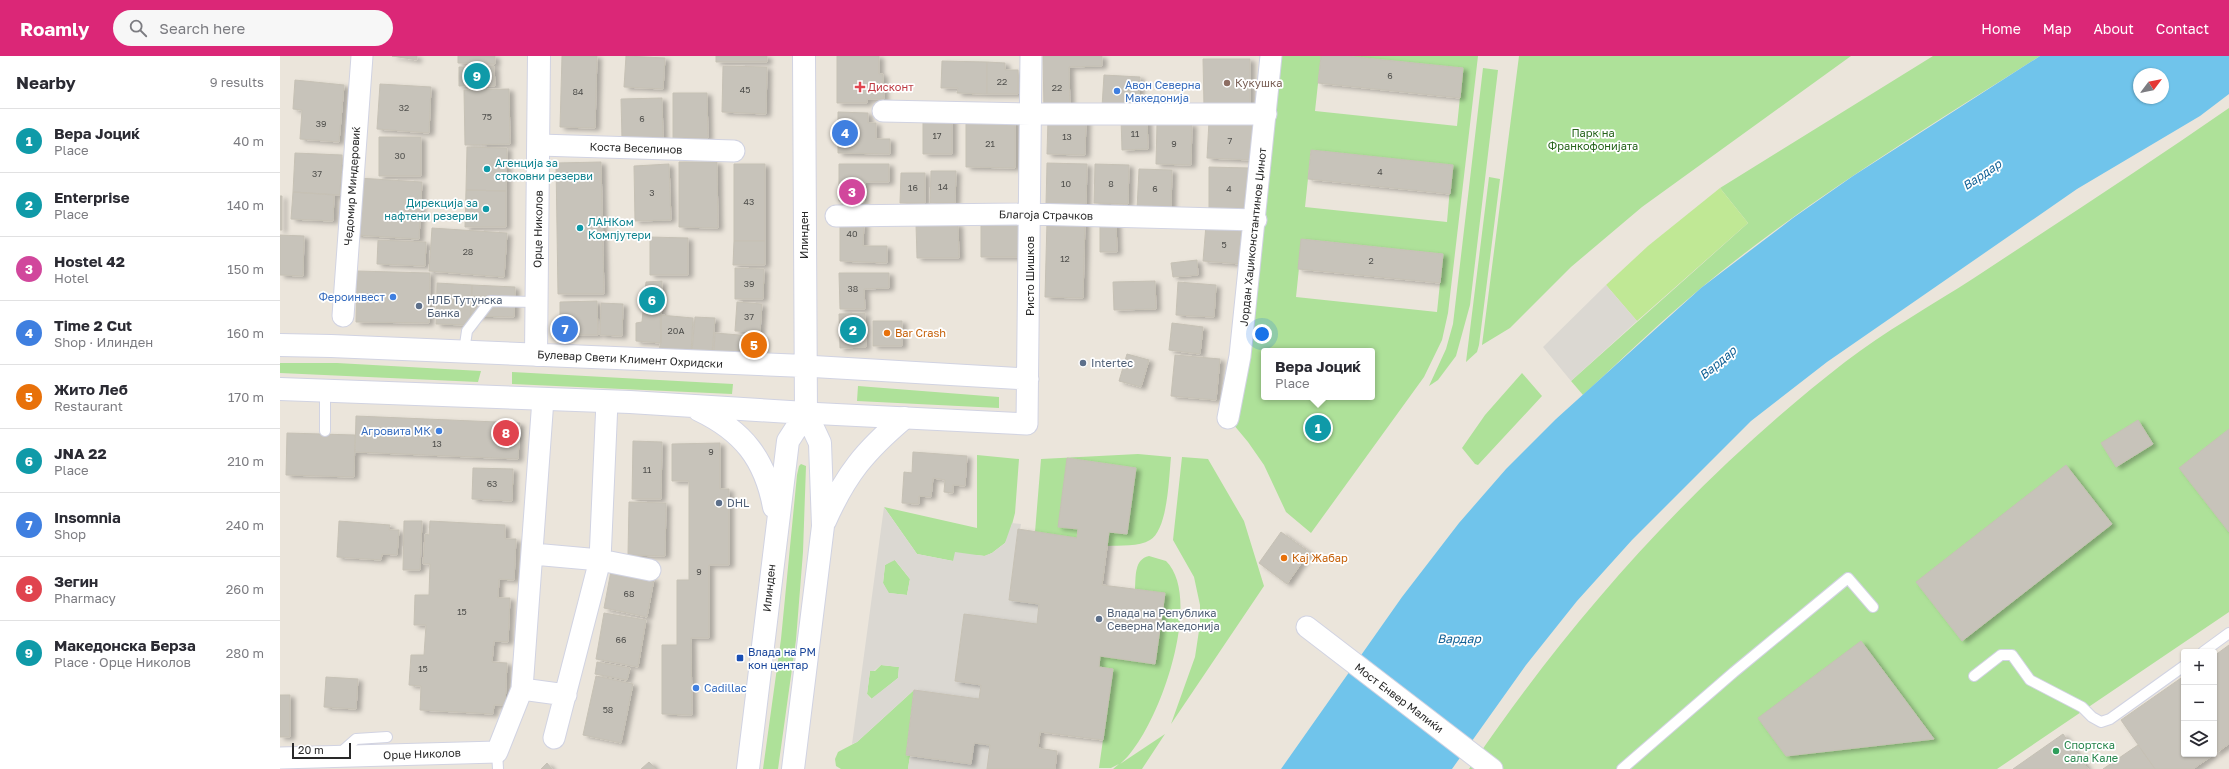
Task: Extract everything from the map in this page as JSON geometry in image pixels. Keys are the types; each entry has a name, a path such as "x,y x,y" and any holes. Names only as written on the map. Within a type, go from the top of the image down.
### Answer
{"street":[{"name":"Чедомир Миндеровиќ","path":"343,316 362,56"},
{"name":"Орце Николов","path":"536,355 539,56"},
{"name":"Илинден","path":"792,769 823,526 820,443 806,413 804,56"},
{"name":"Ристо Шишков","path":"904,418 1027,424 1031,56"},
{"name":"Јордан Хаџиконстантинов Џинот","path":"1228,418 1240,356 1256,220 1271,56"},
{"path":"883,110 1031,114 1266,114"},
{"name":"Коста Веселинов","path":"539,146 734,151"},
{"name":"Благоја Страчков","path":"836,216 1030,214 1256,220"},
{"name":"Булевар Свети Климент Охридски","path":"280,346 464,351 805,366 1028,379"},
{"path":"280,390 325,390 543,399 904,418"},
{"name":"Орце Николов","path":"280,758 301,764 335,758 497,760 522,689 533,554 543,399"},
{"path":"554,738 600,560 607,402"},
{"path":"690,406 728,426 750,447 767,478 777,520"},
{"name":"Илинден","path":"748,769 777,520 788,442 806,413"},
{"path":"823,526 836,496 861,457 871,446 904,418"},
{"path":"533,554 600,560 650,570"},
{"name":"Мост Енвер Малиќи","path":"1307,627 1492,769"},
{"path":"522,689 566,695"}],"lane":[{"path":"464,351 467,331 490,301 537,302"},
{"path":"325,390 325,431"},
{"path":"1622,769 1734,672 1848,578 1873,607"},
{"path":"2207,649 2229,634"},
{"path":"1974,676 2000,655 2012,655 2030,680 2082,707 2092,717 2101,722 2110,719 2181,668"},
{"path":"335,758 356,740 387,737"}],"green space":[{"path":"1271,56 1321,56 1315,111 1457,126 1463,68 1346,56 1478,56 1448,313 1442,340 1424,377 1311,533 1286,512 1264,465 1248,442 1228,418","holes":["1311,150 1452,165 1447,222 1305,207","1302,239 1443,254 1437,312 1296,297"]},
{"name":"Парк на Франкофонијата","path":"1519,56 1851,56 1642,207 1571,267 1510,328 1482,345"},
{"path":"1933,56 2040,56 1867,166 1741,256 1686,301 1583,395 1571,381 1748,223 1720,188"},
{"path":"1483,68 1498,70 1470,305 1456,356 1438,380 1429,386 1446,349 1453,324"},
{"path":"2229,108 2229,612 1997,769 1469,769 1551,656 1641,550 1689,500 1739,452 1791,406 1845,362 1876,340 1974,278 2134,173"},
{"path":"1489,177 1500,179 1479,345 1477,352 1466,362"},
{"path":"1720,188 1748,223 1637,321 1606,285 1648,246"},
{"path":"280,363 337,363 481,371 478,382 280,373"},
{"path":"512,372 733,384 732,394 512,384"},
{"path":"1522,373 1542,396 1478,465 1475,464 1462,448 1485,415"},
{"path":"858,386 999,397 999,408 857,401"},
{"path":"1138,454 1171,457 1164,514 1161,525 1156,534 1150,540 1135,545 1107,546 1109,532 1127,534 1136,468 1067,458 1078,529 1077,538 1035,532 1041,459"},
{"path":"977,455 1019,459 1015,513 1009,536 1005,543 992,553 985,556 976,555 953,561 917,554 884,507 977,528"},
{"path":"1182,457 1208,459 1244,521 1264,586 1171,724 1195,657 1200,624 1200,605 1194,577 1173,540"},
{"path":"801,464 806,466 803,552 796,640 778,769 763,769 781,639 797,475"},
{"path":"1149,556 1166,561 1177,579 1180,605 1178,634 1172,666 1161,697 1148,725 1134,748 1120,764 1165,734 1142,769 1113,769 1119,764 1111,768 1099,768 1113,669 1099,667 1100,656 1155,663 1165,594 1135,589 1138,565 1144,558"},
{"path":"894,559 910,579 907,595 888,593 883,583 885,565"},
{"path":"881,665 899,667 898,678 872,699 867,694 870,671 875,671"},
{"path":"914,690 906,755 910,756 908,769 841,769 836,766 835,759 838,752 857,742"}],"shaded area":[{"path":"1606,285 1637,321 1571,381 1543,347"},
{"path":"884,507 917,554 953,561 955,552 984,556 992,553 1005,543 1012,523 1021,524 1020,530 1018,530 1009,600 1039,604 1037,624 964,614 955,681 981,685 979,699 914,690 857,742 852,744","holes":["895,560 910,579 907,595 889,593 883,583 885,565","881,665 899,667 898,678 871,699 867,694 870,671 874,671"]},
{"path":"974,743 990,745 987,769 908,769 910,756 971,764"}],"water":[{"name":"Вардар","path":"2040,56 2229,56 2229,94 2200,116 2077,189 1827,362 1751,421 1632,540 1577,601 1526,665 1452,769 1281,769 1402,597 1459,523 1506,469 1556,419 1701,288 1793,218 1853,176"}],"building":[{"path":"392,56 417,56 417,60"},
{"path":"458,56 495,56 495,64 458,63"},
{"path":"562,56 597,56 595,128 560,127"},
{"path":"626,56 665,58 663,89 624,87"},
{"path":"716,56 767,56 767,62 716,62"},
{"name":"Дисконт","path":"837,56 879,56 879,74 883,74 884,99 867,99 867,103 837,103"},
{"path":"1043,56 1102,56 1102,66 1069,67 1070,110 1044,111"},
{"path":"1321,56 1346,56 1463,68 1460,98 1318,83"},
{"name":"Кукушка","path":"1203,59 1250,59 1250,106 1204,107"},
{"path":"942,61 987,62 987,94 957,93 958,88 941,88"},
{"path":"987,62 1005,63 1005,70 1018,70 1018,94 987,94"},
{"path":"494,66 495,86 459,86 459,67"},
{"path":"723,66 767,67 766,114 722,112"},
{"path":"1104,75 1140,77 1138,109 1102,107"},
{"path":"295,80 344,85 339,142 300,139 302,110 293,109"},
{"path":"380,84 431,87 429,133 377,129"},
{"path":"509,89 510,144 465,145 464,90"},
{"path":"673,93 707,93 708,138 673,138"},
{"path":"662,98 663,138 622,139 621,99"},
{"path":"838,112 868,113 868,123 876,123 876,139 890,139 890,154 838,153"},
{"path":"923,118 952,119 952,154 923,154"},
{"path":"1147,118 1148,149 1122,150 1121,119"},
{"path":"1048,119 1086,120 1085,155 1047,154"},
{"path":"966,120 1015,120 1015,168 966,167"},
{"path":"1209,121 1254,124 1252,160 1207,158"},
{"path":"1157,123 1192,124 1191,165 1156,164"},
{"path":"379,137 421,137 421,176 379,176"},
{"name":"Агенција за стоковни резерви","path":"467,147 507,148 506,191 466,190"},
{"path":"1311,150 1453,165 1450,194 1308,179"},
{"path":"295,153 342,155 340,195 293,192"},
{"name":"ЛАНКом Компјутери","path":"601,162 604,294 558,294 556,163"},
{"path":"679,162 717,162 718,228 679,227"},
{"path":"1047,163 1087,164 1086,206 1046,205"},
{"path":"669,164 671,220 635,221 634,166"},
{"path":"734,164 765,164 765,241 734,241"},
{"path":"839,164 889,164 889,182 865,182 864,202 839,201"},
{"path":"1095,164 1129,165 1128,204 1094,203"},
{"path":"1209,167 1250,168 1250,211 1209,210"},
{"path":"1139,169 1172,170 1171,210 1137,209"},
{"path":"931,171 956,171 955,203 930,203"},
{"path":"901,173 925,173 925,203 900,203"},
{"path":"358,178 422,182 419,239 355,235"},
{"name":"Дирекција за нафтени резерви","path":"466,190 506,191 506,227 465,227"},
{"path":"293,192 334,195 333,221 291,219"},
{"path":"280,196 282,196 282,230 280,230"},
{"path":"981,221 1020,221 1019,257 981,257"},
{"path":"1047,221 1085,221 1083,298 1045,297"},
{"path":"1116,222 1117,252 1100,252 1100,223"},
{"path":"840,223 864,223 863,246 887,246 887,263 840,261"},
{"path":"916,224 958,224 959,258 917,258"},
{"path":"1206,225 1244,228 1241,264 1203,261"},
{"path":"432,228 507,233 504,277 429,271"},
{"path":"280,235 304,236 303,276 280,275"},
{"path":"650,237 688,238 688,275 650,275"},
{"path":"1301,239 1443,254 1440,283 1298,269"},
{"path":"378,240 426,242 425,266 377,264"},
{"path":"734,241 765,241 765,265 733,265"},
{"path":"1197,260 1198,275 1173,277 1171,263"},
{"path":"735,268 764,269 763,299 735,299"},
{"name":"Фероинвест","path":"357,271 430,273 429,323 356,322"},
{"path":"839,273 889,273 889,288 864,289 865,309 840,309"},
{"path":"662,281 661,343 636,341 636,323 642,322 646,282"},
{"path":"1155,281 1156,309 1114,310 1113,282"},
{"path":"1178,282 1216,285 1214,317 1176,315"},
{"path":"437,283 472,285 470,325 436,324"},
{"path":"472,285 515,287 514,317 471,316"},
{"path":"597,301 598,335 560,335 560,302"},
{"path":"737,302 762,304 760,332 735,331"},
{"path":"601,303 623,304 622,336 600,335"},
{"path":"865,313 866,347 840,348 839,314"},
{"path":"660,315 693,318 691,353 658,351 661,343"},
{"path":"695,317 715,318 712,353 692,351"},
{"name":"Bar Crash","path":"873,321 902,321 902,346 873,346"},
{"path":"1172,323 1203,327 1200,354 1169,350"},
{"path":"715,333 764,337 763,355 714,351"},
{"path":"1127,354 1149,360 1141,387 1119,381"},
{"path":"1175,355 1220,359 1216,400 1171,396"},
{"path":"356,416 520,423 518,459 355,452"},
{"path":"2138,420 2153,444 2116,467 2101,443"},
{"path":"2229,429 2229,532 2179,468"},
{"path":"287,433 355,435 354,477 286,475"},
{"path":"633,441 662,442 661,499 632,499"},
{"path":"720,443 720,489 729,489 729,565 709,565 709,638 691,638 692,715 662,714 662,645 677,645 677,580 689,580 689,481 672,481 672,444"},
{"path":"913,452 967,456 965,486 953,485 953,493 944,492 945,480 933,478 931,497 919,496 919,504 902,503 904,472 912,473"},
{"name":"Влада на Република Северна Македонија","path":"1067,458 1136,468 1127,534 1109,532 1102,585 1165,593 1155,664 1100,656 1099,667 1113,669 1103,740 1040,732 1038,748 1057,751 1055,769 987,769 990,745 974,743 971,764 906,755 914,690 979,699 981,685 955,681 964,614 1037,624 1039,604 1009,600 1018,529 1077,538 1078,529 1058,527"},
{"path":"2066,465 2112,524 1962,641 1916,582"},
{"path":"473,468 513,469 512,501 472,499"},
{"path":"629,502 666,503 665,556 628,555"},
{"path":"339,521 390,525 389,530 399,530 397,555 382,554 381,560 337,557"},
{"path":"404,521 422,521 420,570 403,570"},
{"path":"430,521 505,525 505,539 516,539 514,580 499,579 498,598 510,598 508,642 494,641 492,662 507,663 505,705 494,705 493,714 420,710 421,686 409,685 411,655 424,655 426,625 414,625 415,595 429,595 430,564 423,564 425,534 429,535"},
{"name":"Кај Жабар","path":"1281,532 1309,552 1287,584 1259,563"},
{"path":"611,571 654,579 647,617 604,608"},
{"path":"604,613 646,620 638,667 596,659"},
{"path":"1861,641 1934,739 1786,756 1758,718"},
{"path":"2229,645 2229,744 2217,752 2217,685 2217,654"},
{"path":"597,662 630,668 627,680 595,674"},
{"path":"596,676 633,684 621,743 583,735"},
{"path":"326,677 358,679 356,709 324,707"},
{"path":"2181,678 2181,757 2210,757 2193,769 2155,769 2121,720"},
{"path":"280,695 290,695 290,737 280,737"},
{"name":"Спортска сала Кале","path":"2063,734 2088,769 2013,769"},
{"path":"2138,745 2155,769 2103,769"},
{"path":"649,762 656,769 641,769"},
{"path":"547,763 552,769 541,769"}],"place":[{"name":"Македонска Берза","path":"477,76"},
{"name":"Кукушка","path":"1227,83"},
{"name":"Дисконт","path":"860,87"},
{"name":"Авон Северна Македонија","path":"1117,91"},
{"name":"Time 2 Cut","path":"845,133"},
{"name":"Агенција за стоковни резерви","path":"487,169"},
{"name":"Hostel 42","path":"852,192"},
{"name":"Дирекција за нафтени резерви","path":"486,209"},
{"name":"ЛАНКом Компјутери","path":"580,228"},
{"name":"Фероинвест","path":"393,297"},
{"name":"JNA 22","path":"652,300"},
{"name":"НЛБ Тутунска Банка","path":"419,306"},
{"name":"Insomnia","path":"565,329"},
{"name":"Enterprise","path":"853,330"},
{"name":"Bar Crash","path":"887,333"},
{"name":"Жито Леб","path":"754,345"},
{"name":"Intertec","path":"1083,363"},
{"name":"Вера Јоциќ","path":"1318,428"},
{"name":"Агровита МК","path":"439,431"},
{"name":"Зегин","path":"506,433"},
{"name":"DHL","path":"719,503"},
{"name":"Кај Жабар","path":"1284,558"},
{"name":"Влада на Република Северна Македонија","path":"1099,619"},
{"name":"Влада на РМ кон центар","path":"740,658"},
{"name":"Cadillac","path":"696,688"},
{"name":"Спортска сала Кале","path":"2056,751"}]}
